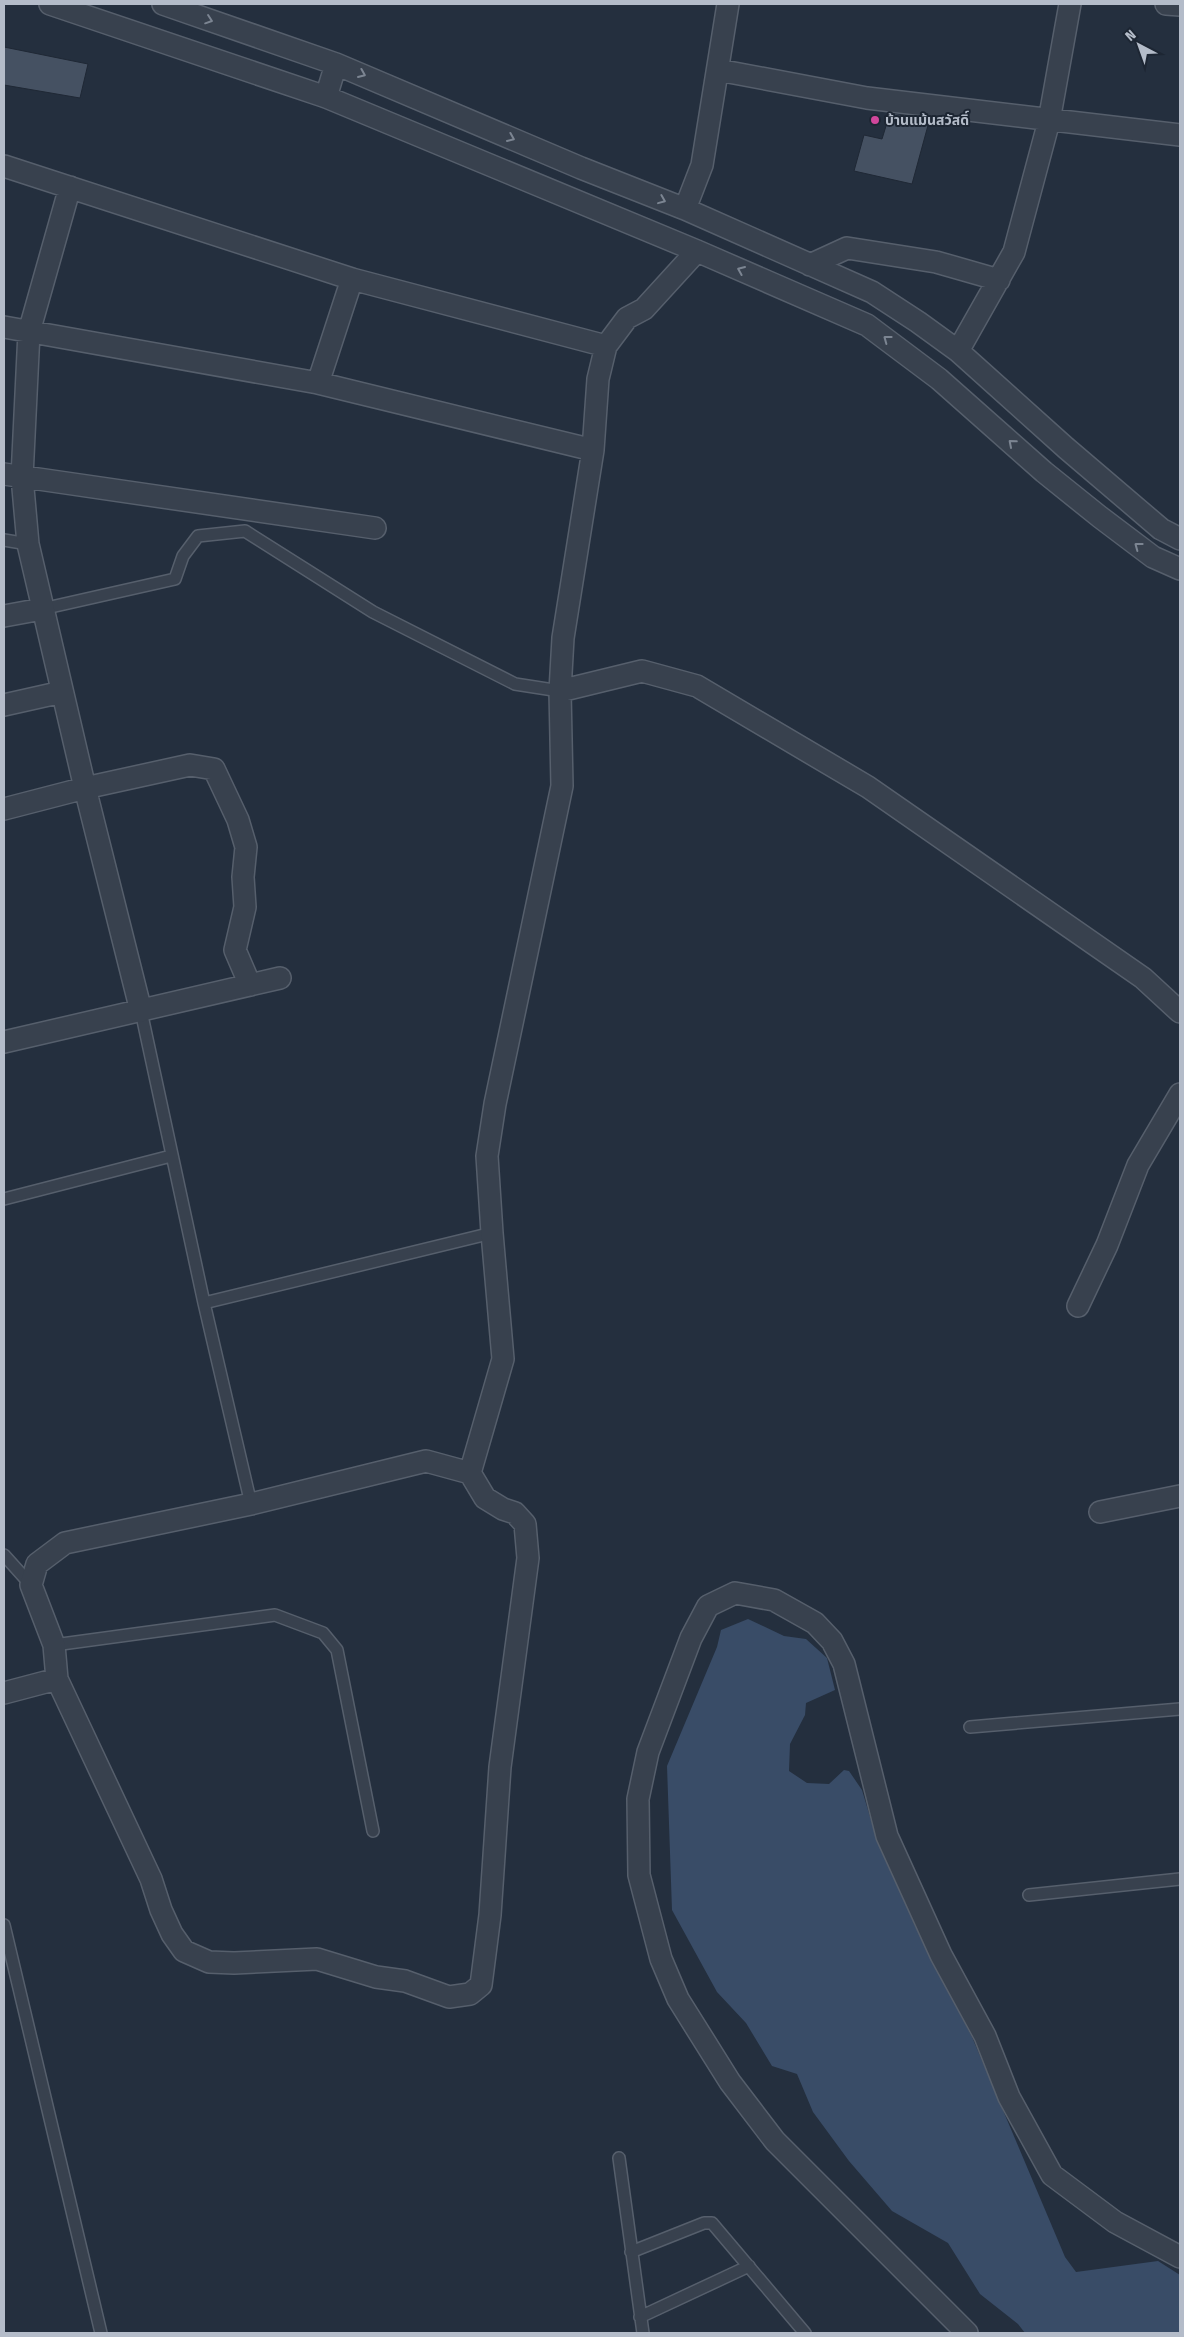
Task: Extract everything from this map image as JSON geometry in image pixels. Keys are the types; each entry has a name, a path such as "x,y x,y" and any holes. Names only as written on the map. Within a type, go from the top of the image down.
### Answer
{"street":[{"path":"50,4 326,97 697,251 867,324 938,379 1044,472 1152,557 1180,568"},
{"path":"163,4 336,64 582,168 685,209 872,292 958,351 1066,448 1161,529 1180,539"},
{"path":"685,209 702,165 728,4"},
{"path":"958,351 1014,252 1049,121 1070,4"},
{"path":"1166,4 1180,5"},
{"path":"326,97 336,64"},
{"path":"718,70 867,98 1180,135"},
{"path":"4,166 352,280 606,346"},
{"path":"70,187 29,332 13,475 42,609 141,1010"},
{"path":"810,265 847,248 936,262 999,280"},
{"path":"470,1473 503,1359 492,1233 488,1156 494,1104 562,786 560,691 563,638 593,450 598,379 606,346 627,318 644,309 697,251"},
{"path":"318,383 352,280"},
{"path":"4,326 318,383 593,450"},
{"path":"1044,472 1066,448"},
{"path":"13,475 375,528"},
{"path":"4,616 42,609"},
{"path":"560,691 642,671 697,686 868,787 1143,978 1180,1012"},
{"path":"4,705 62,692"},
{"path":"4,809 85,788 190,765 214,769 238,820 246,847 243,877 246,907 234,950 250,985"},
{"path":"4,1042 280,978"},
{"path":"1078,1306 1107,1245 1138,1166 1159,1134 1180,1094"},
{"path":"426,1462 470,1473 485,1498 503,1509 515,1513 525,1524 528,1558 500,1767 492,1886 481,1985 470,1994 449,1997 405,1981 376,1977 317,1959 218,1963 209,1962 184,1951 172,1934 161,1910 151,1879 57,1679 54,1645 31,1585 37,1564 65,1542 251,1504 426,1462"},
{"path":"1100,1512 1180,1496"},
{"path":"967,2333 775,2141 724,2074 678,1999 661,1959 639,1875 638,1799 648,1752 690,1638 708,1606 735,1594 774,1600 815,1623 832,1641 844,1664 887,1836 941,1955 985,2036 1009,2097 1052,2175 1116,2222 1180,2257"},
{"path":"4,1693 57,1679"}],"lane":[{"path":"42,609 175,579 183,556 198,536 245,531 373,612 515,684 560,691"},
{"path":"4,540 28,544"},
{"path":"141,1010 171,1156 251,1504"},
{"path":"4,1199 171,1156"},
{"path":"204,1303 492,1233"},
{"path":"4,1556 31,1585"},
{"path":"54,1645 275,1615 323,1634 338,1650 373,1831"},
{"path":"970,1727 1180,1709"},
{"path":"1029,1894 1180,1879"},
{"path":"4,1925 100,2333"},
{"path":"618,2158 642,2333"},
{"path":"631,2252 708,2223 716,2225 804,2333"},
{"path":"640,2317 749,2266"}],"water":[{"path":"748,1619 784,1636 806,1639 827,1658 835,1690 806,1703 805,1715 790,1744 789,1771 807,1783 829,1784 844,1770 849,1771 862,1790 874,1830 891,1863 914,1924 972,2037 1065,2257 1076,2272 1158,2261 1180,2275 1180,2333 1025,2333 1018,2324 980,2294 948,2243 892,2211 849,2161 813,2112 797,2074 772,2066 746,2023 717,1992 672,1910 667,1766 717,1647 721,1630"}],"building":[{"path":"4,47 88,64 80,98 4,85"},
{"path":"890,113 930,118 912,184 854,171 864,135 882,139"}],"place":[{"name":"บ้านแม้นสวัสดิ์","path":"875,120"}]}
